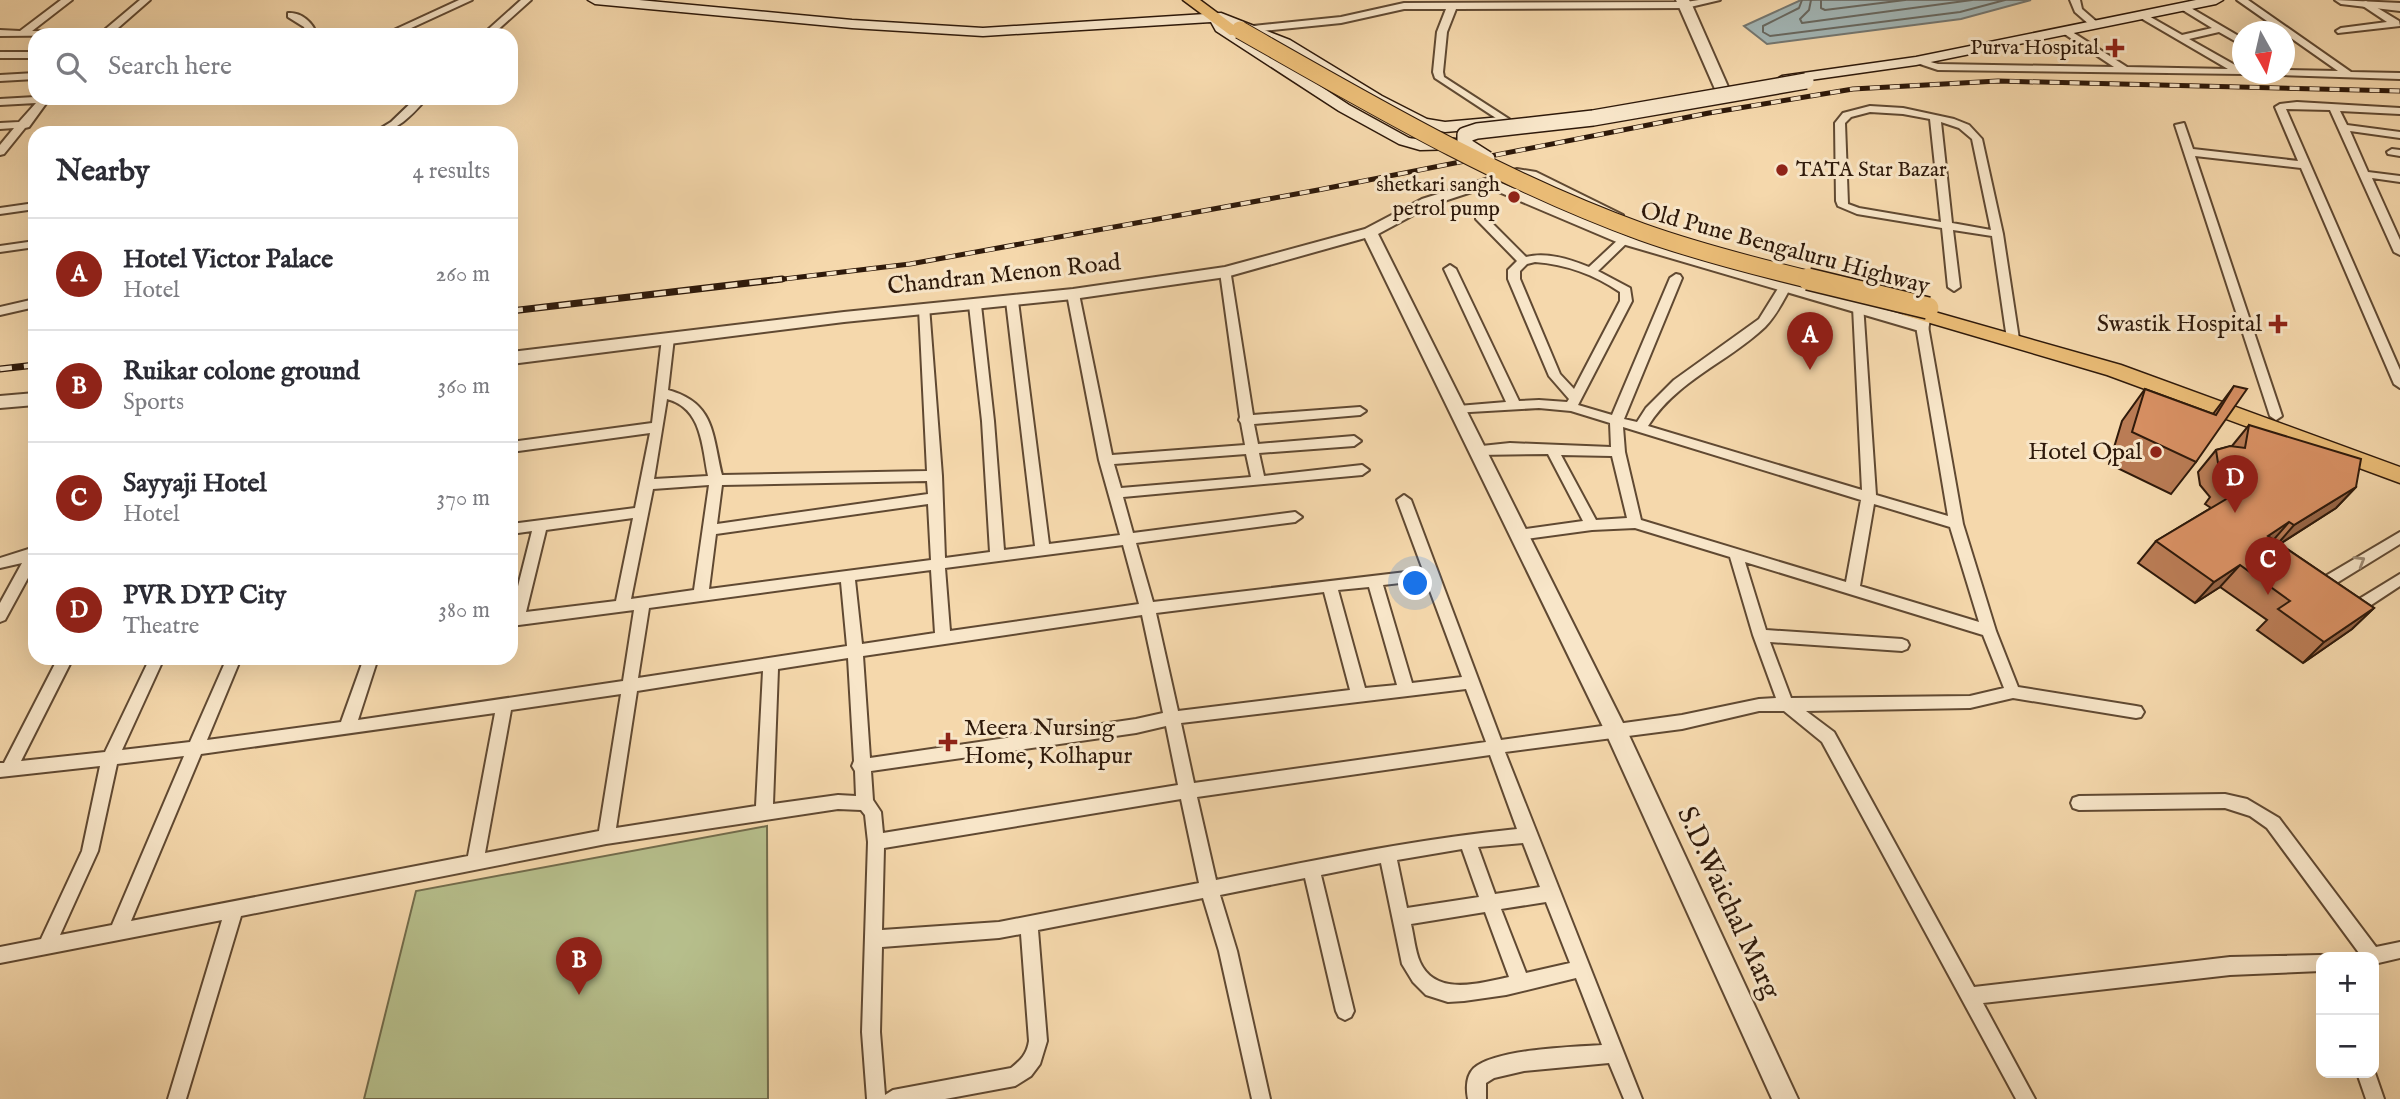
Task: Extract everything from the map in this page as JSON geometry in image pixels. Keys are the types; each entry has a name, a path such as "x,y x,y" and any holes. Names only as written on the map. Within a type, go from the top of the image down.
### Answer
{"main road":[{"path":"594,0 852,24 983,32 1111,24 1230,24 1284,43 1377,99 1423,123 1445,127 1563,116 1722,89 1916,61 2144,16 2186,4"},
{"name":"Old Pune Bengaluru Highway","path":"1190,0 1394,127 1575,216 1694,256 1921,315 2013,334 2048,338 2400,459"},
{"name":"Old Pune Bengaluru Highway","path":"1201,0 1230,24 1428,135 1595,213 1700,251 1921,315"},
{"path":"2100,23 2110,18 2216,0"},
{"path":"1230,24 1222,28 1333,101 1404,141 1420,145 1457,145 1499,122"},
{"path":"1505,173 1497,164 1465,145 1465,135 1477,131 1593,118 1836,74"},
{"name":"Old Pune Bengaluru Highway","path":"2013,334 2187,395 2400,475"}],"street":[{"path":"30,28 67,0"},
{"path":"112,28 145,0"},
{"path":"404,28 467,0"},
{"path":"495,28 526,0"},
{"path":"1230,24 1341,20 1396,7 1684,3 1715,0"},
{"path":"2075,0 2078,10 2100,23"},
{"path":"2242,0 2349,75"},
{"path":"2341,0 2400,7"},
{"path":"1684,3 1722,89"},
{"path":"2186,4 2232,37"},
{"path":"2366,4 2398,25"},
{"path":"1452,6 1442,32 1438,72 1440,78 1499,122"},
{"path":"291,15 305,22 310,28"},
{"path":"2144,16 2232,67"},
{"path":"2341,31 2398,25"},
{"path":"23,33 28,29"},
{"path":"2181,38 2220,29"},
{"path":"2066,30 2127,71"},
{"path":"0,33 28,33"},
{"path":"0,55 28,55"},
{"path":"1916,61 1948,67 2232,72"},
{"path":"2295,74 2400,76"},
{"path":"0,78 28,76"},
{"path":"0,102 28,100"},
{"path":"1,151 40,105"},
{"path":"391,126 415,105"},
{"path":"2400,111 2297,105 2280,107 2400,384"},
{"path":"2334,108 2400,252"},
{"path":"1997,234 1848,209 1841,201 1840,123 1847,115 1872,109 1962,125 1977,139 1997,234 2013,334"},
{"path":"1934,118 1949,226 1954,286"},
{"path":"0,126 25,125"},
{"path":"2180,125 2276,416"},
{"path":"2342,127 2400,135"},
{"path":"2189,152 2304,165"},
{"name":"Chandran Menon Road","path":"518,357 1073,294 1226,272 1370,232 1427,202 1517,173 1526,173 1617,216 1698,244 1879,290 1921,315"},
{"path":"2363,174 2400,179"},
{"path":"1489,183 1624,240 1859,307 1921,315 1956,524 1989,631 2013,692"},
{"path":"0,211 28,207"},
{"path":"1480,217 1523,261"},
{"name":"S.D.Waichal Marg","path":"1370,232 1616,731 1785,1099"},
{"path":"1590,272 1624,240"},
{"path":"1,252 28,246"},
{"path":"1538,257 1550,258 1590,272 1621,287 1628,295 1573,402 1555,376 1514,279 1514,270 1523,261 1538,257"},
{"path":"1450,269 1514,405"},
{"path":"1226,272 1242,375 1245,420 1258,481"},
{"path":"1635,523 1618,452 1616,422 1676,278"},
{"path":"1640,428 1648,413 1682,378 1760,326 1786,285"},
{"path":"1073,294 1106,460 1148,610 1209,888 1228,951 1261,1099"},
{"path":"1012,301 1042,548"},
{"path":"0,311 28,305"},
{"path":"975,305 988,421 997,554"},
{"path":"1852,589 1869,496 1859,307"},
{"path":"925,310 943,636"},
{"path":"623,604 658,427 668,338"},
{"path":"662,393 681,398 694,407 702,419 716,480 701,593"},
{"path":"0,402 28,400"},
{"path":"1458,410 1573,402 1616,422 1956,524"},
{"path":"1245,420 1360,411"},
{"path":"518,446 658,427"},
{"path":"1106,460 1353,440"},
{"path":"1478,450 1618,452"},
{"path":"1552,450 1592,525"},
{"path":"1116,493 1362,470"},
{"path":"648,484 716,480 935,476"},
{"path":"709,530 936,498"},
{"path":"1404,500 1550,893 1633,1099"},
{"path":"518,528 640,512"},
{"path":"518,618 1295,517"},
{"path":"1519,535 1592,525 1635,523 1989,631"},
{"path":"518,605 540,525"},
{"path":"2400,537 2316,587 2351,611 2400,579"},
{"path":"1735,552 1760,635 1785,703 1828,737 2026,1099"},
{"path":"0,563 28,556"},
{"path":"0,616 28,565"},
{"path":"4,770 504,706 1092,615 1148,610 1329,584 1431,574"},
{"path":"847,576 855,653 860,766 865,803 873,812 876,842 871,1032 876,1099"},
{"path":"1374,580 1406,689"},
{"path":"1329,584 1359,695"},
{"path":"606,837 643,601"},
{"path":"1760,635 1902,645"},
{"path":"4,770 62,665"},
{"path":"47,945 90,851 110,758 154,665"},
{"path":"118,931 231,665"},
{"path":"347,728 368,665"},
{"path":"764,812 771,665"},
{"path":"860,766 1136,726 1172,718 1470,682"},
{"path":"876,842 1187,791 1682,722 1759,705 1970,702 2013,692 2136,712"},
{"path":"475,862 504,706"},
{"path":"0,955 606,837 838,802 865,803"},
{"path":"2079,803 2225,802 2256,811 2273,823 2285,838 2366,952"},
{"path":"875,939 999,930 1209,888 1312,871 1388,854 1466,841 1528,835"},
{"path":"1466,841 1492,902 1520,982"},
{"path":"1388,854 1411,964 1421,979 1438,992 1464,993 1580,969"},
{"path":"1312,871 1345,1011"},
{"path":"1403,917 1550,893"},
{"path":"177,1099 234,910"},
{"path":"893,1099 1014,1077 1029,1066 1037,1052 1038,1041 1029,923"},
{"path":"2379,955 2400,950"},
{"path":"1969,996 2230,967 2316,963"},
{"path":"1478,1099 1475,1085 1483,1073 1502,1066 1613,1054"},
{"path":"2368,1078 2375,1099"}],"green space":[{"path":"767,826 768,1099 364,1099 416,891"}],"water":[{"path":"1801,0 2031,0 1961,19 1767,44 1744,26"}],"building":[{"path":"2234,386 2247,389 2196,462 2132,432 2145,389 2216,415"},
{"path":"2249,425 2361,459 2356,487 2294,525 2289,522 2268,536 2374,608 2324,642 2278,609 2290,601 2240,565 2214,582 2156,541 2238,492 2223,483 2228,475 2218,463 2216,450 2230,446 2245,448"}],"railway":[{"path":"767,281 910,264 1318,190 1709,113 1853,89 1998,81 2400,91"},
{"path":"518,310 782,279"},
{"path":"0,369 28,366"}],"place":[{"name":"Purva Hospital","path":"2115,48"},
{"name":"TATA Star Bazar","path":"1782,170"},
{"name":"shetkari sangh petrol pump","path":"1514,197"},
{"name":"Swastik Hospital","path":"2278,324"},
{"name":"Hotel Victor Palace","path":"1810,370"},
{"name":"Hotel Opal","path":"2156,452"},
{"name":"PVR DYP City","path":"2235,513"},
{"name":"Sayyaji Hotel","path":"2268,595"},
{"name":"Meera Nursing Home, Kolhapur","path":"948,742"},
{"name":"Ruikar colone ground","path":"579,995"}]}
